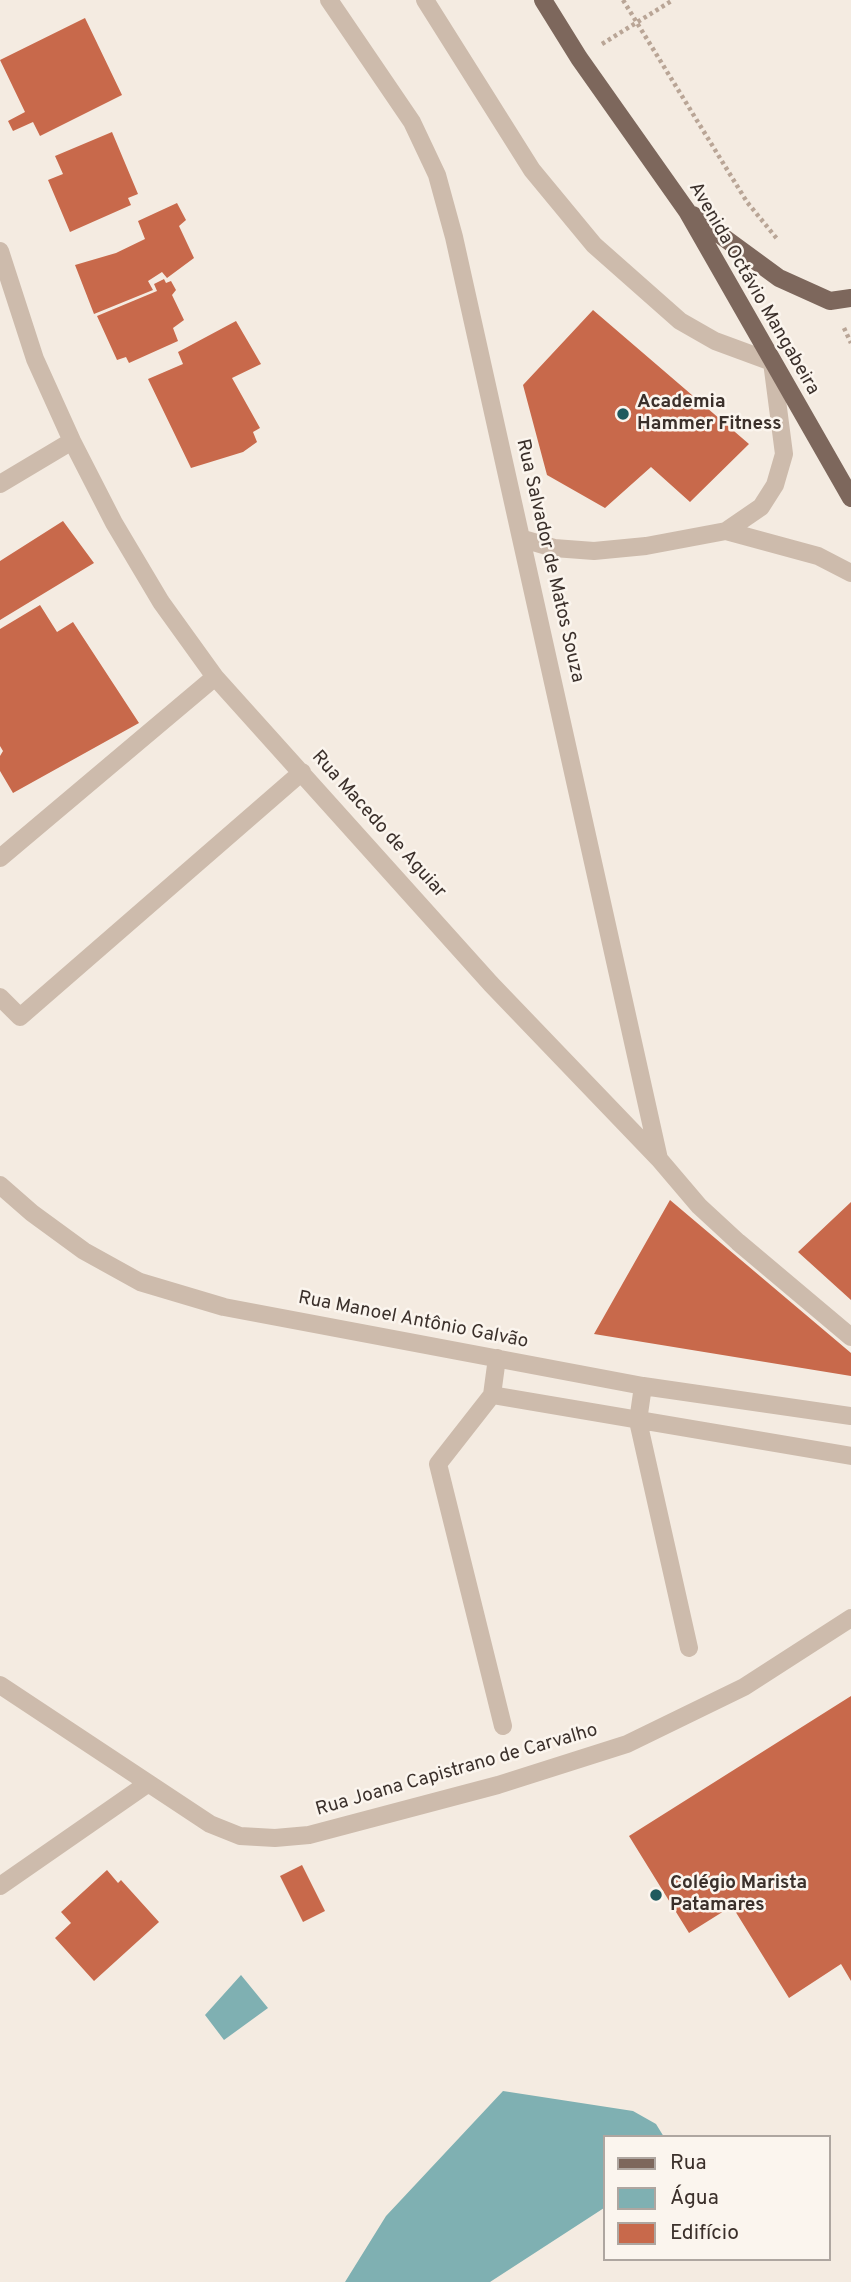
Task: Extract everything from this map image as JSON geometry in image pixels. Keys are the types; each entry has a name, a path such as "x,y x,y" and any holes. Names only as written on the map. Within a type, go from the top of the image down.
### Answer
{"main road":[{"name":"Avenida Octávio Mangabeira","path":"543,0 579,58 687,211 851,498"},
{"path":"687,211 779,278 830,301 851,298"}],"street":[{"name":"Rua Salvador de Matos Souza","path":"328,0 412,121 436,175 454,237 659,1159"},
{"path":"425,0 532,170 594,245 680,321 715,341 772,362 783,454 775,485 761,507 726,531 646,546 594,551 554,548 523,539"},
{"name":"Rua Macedo de Aguiar","path":"0,251 34,359 72,441 114,523 161,602 215,677 491,984 659,1159 699,1206 851,1337"},
{"path":"0,484 72,441"},
{"path":"726,531 818,556 851,573"},
{"path":"0,858 215,677"},
{"path":"0,997 20,1017 302,772"},
{"name":"Rua Manoel Antônio Galvão","path":"0,1185 32,1213 84,1251 140,1282 224,1307 643,1386 851,1416"},
{"path":"497,1359 492,1395 438,1464 503,1726"},
{"path":"643,1386 638,1421 689,1648"},
{"path":"492,1395 851,1455"},
{"name":"Rua Joana Capistrano de Carvalho","path":"0,1685 210,1824 240,1836 275,1838 309,1835 498,1785 627,1744 744,1687 851,1618"},
{"path":"0,1886 147,1784"}],"path":[{"path":"623,0 747,202 780,242"},
{"path":"579,58 673,0"},
{"path":"830,301 851,343"}],"water":[{"path":"241,1975 268,2008 224,2040 205,2015"},
{"path":"503,2091 633,2111 656,2124 663,2135 602,2135 602,2209 490,2282 345,2282 386,2216"}],"building":[{"path":"85,18 122,95 40,136 33,122 13,131 8,121 25,112 0,60"},
{"path":"112,132 138,194 128,198 131,205 70,232 48,180 63,174 55,156"},
{"path":"177,203 186,220 179,226 194,258 167,278 162,272 148,281 153,290 94,314 75,265 116,253 145,239 138,221"},
{"path":"164,279 166,283 171,281 176,290 172,295 184,320 173,328 178,341 129,363 126,357 117,360 97,316 157,291 154,284"},
{"name":"Academia Hammer Fitness","path":"593,310 749,444 690,502 651,467 605,508 547,475 523,385"},
{"path":"236,321 261,364 232,378 260,428 253,432 257,442 243,452 191,468 148,379 183,364 178,352"},
{"path":"63,521 94,563 0,620 0,561"},
{"path":"40,605 57,632 73,622 139,723 13,793 0,771 0,756 3,751 0,746 0,629"},
{"path":"670,1200 851,1353 851,1376 594,1334"},
{"path":"851,1202 851,1300 798,1252"},
{"path":"851,1696 851,1981 841,1964 789,1998 732,1906 689,1933 629,1836"},
{"path":"302,1865 325,1911 303,1922 280,1876"},
{"path":"107,1870 118,1883 121,1880 159,1922 94,1981 55,1938 71,1923 61,1912"}],"place":[{"name":"Academia Hammer Fitness","path":"623,414"},
{"name":"Colégio Marista Patamares","path":"656,1895"}]}
